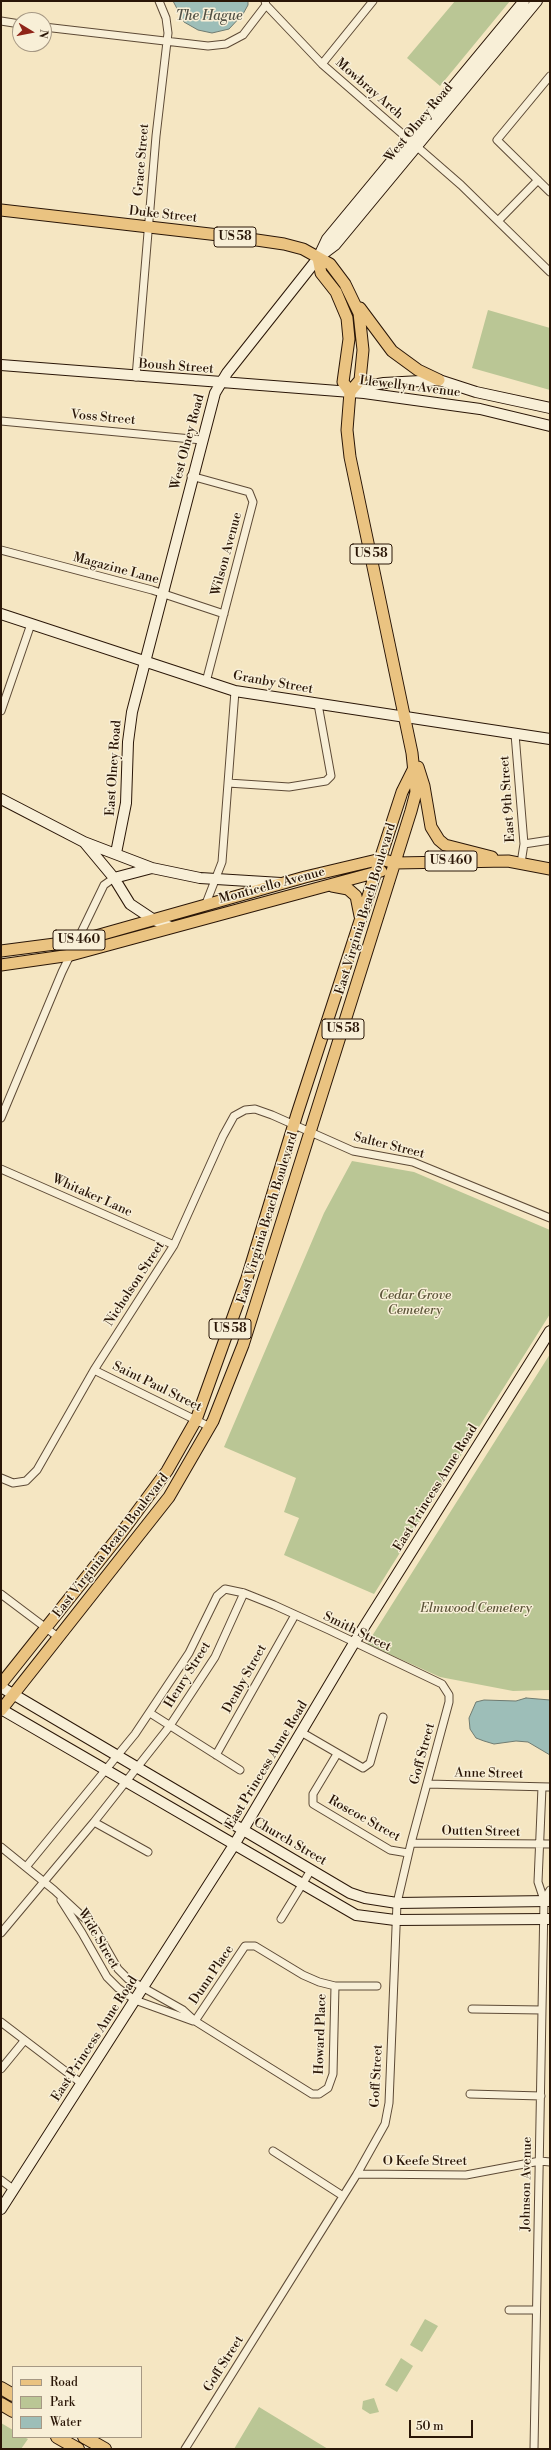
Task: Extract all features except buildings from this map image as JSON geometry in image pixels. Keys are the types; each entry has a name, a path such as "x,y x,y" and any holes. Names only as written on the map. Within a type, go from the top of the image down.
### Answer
{"highway":[{"path":"1,2388 12,2394"},
{"path":"1,2404 12,2410"},
{"path":"59,2438 78,2449"},
{"path":"86,2438 105,2449"}],"main road":[{"name":"West Olney Road","path":"145,662 191,476 215,393 220,383 318,258 335,245 524,1"},
{"name":"West Olney Road","path":"413,143 537,1"},
{"name":"Duke Street","path":"1,210 284,244 303,250 318,258"},
{"name":"US 58","path":"318,258 330,264 353,299 362,329 364,350 360,380 350,392 347,430 350,457 405,716"},
{"name":"US 58","path":"318,258 321,273 340,299 347,318 349,339 343,382 350,392"},
{"path":"353,299 392,351 418,370 439,380"},
{"name":"Boush Street","path":"1,365 136,377 350,392"},
{"name":"Llewellyn Avenue","path":"350,392 366,386 384,383 439,380 476,392 550,408"},
{"name":"Llewellyn Avenue","path":"350,392 480,409 550,426"},
{"name":"Granby Street","path":"1,614 235,691 550,739"},
{"name":"East Olney Road","path":"116,853 126,804 129,725 145,662"},
{"name":"East Virginia Beach Boulevard","path":"1,1709 169,1497 210,1427 243,1345 416,792 412,753 405,716"},
{"path":"412,753 424,786 431,827 439,840 445,845 508,861"},
{"name":"East Virginia Beach Boulevard","path":"1,1686 167,1471 196,1420 247,1278 294,1126 402,792 413,770"},
{"name":"Monticello Avenue","path":"1,799 84,842 152,868 200,878 282,884"},
{"name":"Monticello Avenue","path":"84,842 114,878 130,904 154,920 171,927 376,874 395,863"},
{"name":"Monticello Avenue","path":"154,920 282,884 380,859 395,863 508,861 550,869"},
{"path":"114,878 152,868"},
{"path":"327,886 348,889 356,896 359,906 360,922"},
{"name":"US 460","path":"1,951 78,941 154,920"},
{"name":"US 460","path":"1,965 71,955 171,927"},
{"path":"247,1278 263,1282"},
{"name":"East Princess Anne Road","path":"1,2209 234,1845 354,1643 550,1331"},
{"path":"66,1602 79,1612"},
{"name":"Church Street","path":"1,1686 350,1893 365,1898 397,1903 547,1900"},
{"path":"1,1709 356,1915 395,1920 547,1919"}],"street":[{"name":"Grace Street","path":"136,377 148,227 166,41 166,18 159,1"},
{"path":"322,64 373,1"},
{"path":"52,27 208,46 226,44 243,35 265,3"},
{"name":"Mowbray Arch","path":"265,3 322,64 413,143 550,272"},
{"path":"1,21 12,23"},
{"path":"548,78 497,140 550,192"},
{"path":"498,222 538,180"},
{"name":"Voss Street","path":"1,421 202,440"},
{"name":"Wilson Avenue","path":"191,476 244,490 252,496 252,507 206,682"},
{"name":"Magazine Lane","path":"1,550 162,594 224,614"},
{"path":"1,711 31,624"},
{"path":"205,906 222,862 235,691"},
{"path":"228,783 289,787 326,781 331,776 318,704"},
{"name":"East 9th Street","path":"515,734 524,844 520,863"},
{"path":"524,844 550,840"},
{"path":"1,1118 71,955 104,885 114,878"},
{"name":"Salter Street","path":"245,1110 255,1109 353,1151 413,1162 550,1218"},
{"name":"Nicholson Street","path":"1,1478 13,1483 26,1480 37,1470 94,1370 174,1245 223,1136 234,1116 245,1110"},
{"name":"Whitaker Lane","path":"1,1169 174,1245"},
{"name":"Saint Paul Street","path":"94,1370 210,1427"},
{"name":"Henry Street","path":"1,1933 127,1782 169,1727 215,1657 244,1593 225,1589 216,1596 189,1653 150,1713 118,1756 26,1867"},
{"name":"Smith Street","path":"244,1593 295,1615 442,1684 449,1695 449,1702"},
{"path":"1,1594 58,1637"},
{"name":"Denby Street","path":"216,1755 295,1615"},
{"name":"Goff Street","path":"185,2449 357,2174 385,2124 389,2103 395,1920 397,1903 408,1853 449,1702"},
{"path":"150,1713 169,1727 240,1770"},
{"path":"301,1732 359,1767 367,1767 370,1764 383,1717"},
{"name":"Roscoe Street","path":"337,1754 313,1794 313,1804 390,1850 408,1853"},
{"name":"Anne Street","path":"427,1784 550,1787"},
{"path":"542,1787 538,1882 547,1900"},
{"path":"94,1822 148,1852"},
{"name":"Outten Street","path":"411,1843 550,1844"},
{"name":"Wide Street","path":"1,1847 54,1890 94,1927 118,1969 143,1988 183,2010 195,2021 312,2094"},
{"path":"281,1919 301,1884 311,1870"},
{"name":"Wide Street","path":"54,1890 82,1933 107,1977 135,2000 195,2021"},
{"path":"547,1900 550,1890"},
{"name":"Johnson Avenue","path":"534,2449 542,2010 547,1900"},
{"name":"Dunn Place","path":"195,2021 245,1946 255,1946 293,1969 314,1979 335,1986"},
{"path":"335,1986 377,1986"},
{"name":"Howard Place","path":"312,2094 319,2094 328,2088 333,2074 335,1986"},
{"path":"472,2009 542,2010"},
{"path":"1,2022 81,2083"},
{"path":"1,2069 24,2041"},
{"path":"470,2094 541,2096"},
{"path":"273,2151 343,2196"},
{"name":"O Keefe Street","path":"357,2174 466,2175 540,2161 550,2162"},
{"path":"1,2180 13,2189"},
{"path":"509,2310 536,2310"}],"green space":[{"path":"455,1 510,1 440,86 407,58"},
{"path":"488,310 550,328 550,390 472,368"},
{"name":"Cedar Grove Cemetery","path":"352,1161 414,1172 550,1230 550,1314 374,1594 284,1555 299,1518 284,1512 296,1478 224,1447 324,1213"},
{"name":"Elmwood Cemetery","path":"550,1354 550,1690 513,1691 440,1677 367,1644"},
{"path":"425,2319 438,2326 422,2352 410,2345"},
{"path":"401,2358 413,2366 397,2392 385,2385"},
{"path":"374,2398 379,2412 370,2414 362,2409 363,2401"},
{"path":"259,2407 328,2449 234,2449"},
{"path":"1,2423 12,2429 12,2438 28,2439 21,2449 1,2449"}],"water":[{"name":"The Hague","path":"173,1 248,1 248,5 243,14 229,29 212,33 198,30 184,22"},
{"path":"526,1698 550,1700 550,1755 528,1742 516,1741 494,1744 476,1738 470,1729 469,1718 476,1702 484,1700 516,1701"}]}
